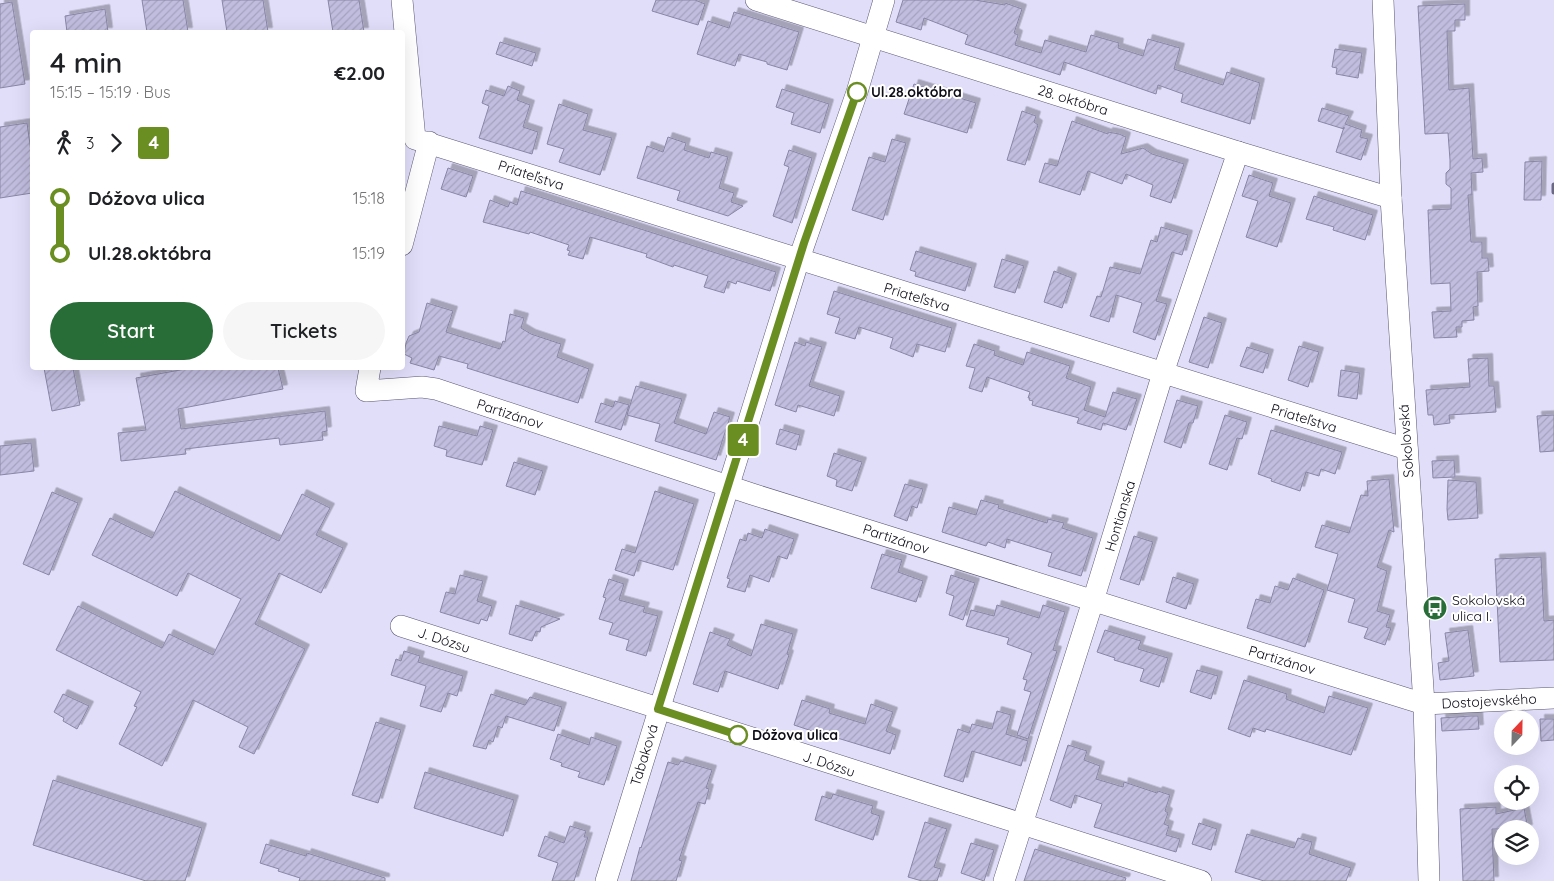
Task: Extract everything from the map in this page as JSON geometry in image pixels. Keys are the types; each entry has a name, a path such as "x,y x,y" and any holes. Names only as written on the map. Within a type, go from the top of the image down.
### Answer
{"street":[{"path":"402,0 405,30"},
{"name":"28. októbra","path":"756,0 1238,152 1391,198"},
{"name":"Tabaková","path":"606,881 799,259 857,92 884,0"},
{"name":"Sokolovská","path":"1383,0 1391,198 1424,704 1429,881"},
{"path":"405,32 415,139 429,142 405,234"},
{"name":"Priateľstva","path":"429,142 1407,450"},
{"name":"Hontianska","path":"1004,881 1094,602 1163,373 1238,152"},
{"name":"Partizánov","path":"370,370 366,391 422,387 436,389 729,486 1424,704"},
{"name":"J. Dózsu","path":"401,626 1201,881"},
{"name":"Dostojevského","path":"1424,704 1554,698"}],"building":[{"path":"142,0 183,0 188,30 147,30"},
{"path":"222,0 263,0 268,30 227,30"},
{"path":"328,0 359,0 364,30 333,30"},
{"path":"656,0 695,0 705,4 698,25 652,11"},
{"path":"903,0 975,0 1005,5 1005,3 1022,9 1014,33 1018,35 1015,45 1041,53 1045,40 1086,52 1091,35 1119,43 1118,48 1143,56 1148,39 1180,48 1174,69 1223,85 1227,72 1260,83 1250,124 1181,102 1183,94 1158,85 1156,94 1064,62 1060,75 965,44 968,35 924,18 921,30 896,22"},
{"path":"12,2 25,84 0,88 0,4"},
{"path":"1465,4 1465,20 1455,20 1455,31 1447,31 1449,90 1469,88 1473,159 1482,158 1483,172 1471,173 1472,195 1468,195 1471,242 1482,242 1482,258 1488,258 1489,271 1477,272 1478,306 1473,307 1474,320 1462,321 1462,327 1456,327 1457,337 1434,338 1432,312 1451,311 1450,283 1431,284 1428,210 1451,209 1451,188 1446,184 1446,173 1450,169 1450,160 1448,133 1425,134 1418,6"},
{"path":"105,9 108,30 67,30 65,16"},
{"path":"734,12 799,32 787,70 739,54 735,66 697,54 708,21 729,28"},
{"path":"500,42 536,53 532,66 496,54"},
{"path":"1335,49 1362,53 1358,78 1336,74 1337,68 1332,67"},
{"path":"914,84 976,103 967,133 904,114"},
{"path":"508,86 520,91 517,100 530,105 523,127 538,132 532,154 479,138 489,106 482,103 486,90 504,96"},
{"path":"782,89 829,104 820,133 791,124 794,113 776,107"},
{"path":"559,104 588,114 583,130 612,138 600,175 559,162 564,149 547,144"},
{"path":"1322,108 1349,116 1345,124 1362,130 1360,137 1368,139 1361,160 1336,152 1343,129 1318,121"},
{"path":"1022,111 1036,116 1034,122 1038,125 1025,165 1007,160"},
{"path":"1072,121 1108,134 1108,132 1126,137 1121,154 1143,148 1152,154 1184,164 1171,203 1150,196 1153,185 1126,174 1122,184 1088,171 1080,195 1039,182 1045,163 1057,166"},
{"path":"27,123 30,145 30,193 0,198 0,127"},
{"path":"668,137 686,143 684,150 709,158 711,152 728,157 719,188 734,193 731,202 743,206 728,216 677,200 680,191 637,178 647,146 663,152"},
{"path":"892,139 906,143 883,220 852,210 869,157 885,162"},
{"path":"789,150 812,158 792,223 773,216 789,167 784,165"},
{"path":"1542,161 1541,200 1524,200 1525,162"},
{"path":"448,168 473,176 466,197 441,189"},
{"path":"1249,175 1273,183 1269,196 1291,203 1277,247 1246,237 1258,201 1242,196"},
{"path":"521,191 776,272 770,291 737,281 736,284 728,281 724,293 704,287 708,276 674,265 673,267 646,257 647,254 590,237 583,259 568,255 570,251 567,250 569,245 530,232 529,234 483,222 490,200 508,207 510,202 517,205"},
{"path":"1314,196 1373,215 1365,240 1333,230 1334,227 1306,219"},
{"path":"1161,227 1188,235 1182,255 1172,252 1156,301 1167,304 1155,340 1133,332 1142,303 1116,295 1109,322 1090,316 1097,296 1101,297 1110,267 1140,274 1151,240 1157,242"},
{"path":"916,251 972,268 965,291 915,276 916,272 910,270"},
{"path":"1002,259 1024,266 1015,293 994,287"},
{"path":"1054,271 1072,278 1062,308 1044,302"},
{"path":"834,291 952,328 945,352 917,344 913,357 890,348 893,338 859,327 855,339 835,333 840,318 827,314"},
{"path":"427,303 453,311 446,332 500,349 503,341 505,342 510,314 524,318 521,328 531,334 561,344 557,357 589,369 578,403 467,368 468,364 439,356 434,370 410,363 412,358 405,354 406,343 409,336 419,332"},
{"path":"1204,317 1222,323 1208,368 1189,362"},
{"path":"795,342 805,346 806,342 822,347 809,386 840,396 834,416 798,405 796,412 775,405"},
{"path":"974,344 995,351 994,355 1023,365 1027,352 1070,366 1066,378 1091,387 1084,410 1105,417 1113,392 1137,399 1126,430 1103,423 1101,430 1077,423 1079,418 1032,405 1033,401 1028,398 1030,392 987,377 982,392 969,388 975,368 966,366"},
{"path":"1299,346 1319,352 1308,387 1288,380"},
{"path":"1247,347 1269,354 1263,373 1240,366"},
{"path":"1488,358 1489,386 1494,386 1496,412 1449,415 1450,423 1434,425 1433,415 1428,415 1426,390 1470,387 1468,359"},
{"path":"44,370 73,370 80,405 52,411"},
{"path":"180,370 278,370 283,389 178,409 181,429 325,411 327,431 322,432 323,440 280,445 279,438 185,449 186,454 121,461 118,433 146,430 136,378"},
{"path":"1341,370 1360,373 1357,399 1338,396"},
{"path":"636,386 682,399 674,423 706,434 714,412 730,417 716,460 655,441 660,424 627,415"},
{"path":"1177,400 1198,406 1193,423 1189,423 1181,448 1164,442"},
{"path":"615,401 629,405 621,430 595,422 601,403 613,407"},
{"path":"1225,415 1247,422 1242,439 1237,438 1227,470 1209,464"},
{"path":"1554,415 1554,451 1540,452 1537,416"},
{"path":"439,426 477,436 480,426 493,430 482,465 446,456 447,450 434,446"},
{"path":"780,429 800,435 796,450 776,444"},
{"path":"1271,430 1342,452 1335,474 1321,469 1319,476 1306,472 1300,491 1271,481 1272,479 1258,474"},
{"path":"31,443 34,471 0,475 0,446"},
{"path":"834,453 862,462 852,491 836,486 837,480 827,476"},
{"path":"1454,460 1455,477 1433,478 1432,461"},
{"path":"514,462 543,471 535,495 506,486"},
{"path":"1389,479 1394,532 1389,530 1377,567 1387,571 1377,611 1390,615 1386,627 1391,628 1385,645 1364,638 1368,628 1348,622 1355,599 1327,590 1338,554 1315,547 1322,525 1349,533 1361,495 1368,496 1367,481"},
{"path":"1448,480 1476,482 1478,518 1448,520"},
{"path":"905,484 923,489 917,508 912,506 907,521 894,516"},
{"path":"175,491 279,541 302,494 330,508 316,535 343,548 321,593 279,573 255,624 305,649 254,754 239,747 248,727 193,700 162,766 119,744 137,707 134,706 141,692 56,650 78,606 162,648 169,634 213,655 241,599 188,573 177,596 92,555 110,518 152,538"},
{"path":"655,491 694,504 673,570 639,560 634,576 615,570 622,549 635,553"},
{"path":"52,492 78,503 49,575 23,564"},
{"path":"981,500 999,505 998,508 1047,523 1048,519 1064,523 1062,528 1093,538 1081,576 1048,566 1052,553 1007,539 1005,548 988,542 986,546 942,532 949,507 976,515"},
{"path":"765,529 794,539 787,559 778,556 769,582 750,575 745,592 727,587 730,579 727,578 740,539 746,541 748,533 762,538"},
{"path":"1134,536 1153,542 1139,585 1120,579"},
{"path":"882,554 902,560 898,572 923,581 916,602 871,588"},
{"path":"1541,557 1544,621 1554,620 1554,660 1500,662 1495,559"},
{"path":"460,575 483,581 477,601 492,606 487,621 481,619 479,624 440,612 446,592 455,594"},
{"path":"951,575 975,583 963,620 949,615 954,596 946,593"},
{"path":"1173,577 1194,584 1186,609 1166,602"},
{"path":"1293,578 1324,590 1305,647 1247,628 1256,599 1270,603 1275,586 1288,590"},
{"path":"609,579 624,584 619,600 645,607 643,612 658,616 646,656 626,650 629,640 609,634 613,623 599,619 606,598 603,597"},
{"path":"516,605 560,619 541,627 540,632 536,631 532,641 509,634"},
{"path":"997,605 1039,618 1043,605 1065,612 1053,650 1057,651 1028,739 1017,735 1031,692 1024,690 1027,680 1023,679 1032,653 1007,644 1009,638 966,626 971,610 994,616"},
{"path":"761,624 793,634 787,654 789,655 778,689 725,671 718,692 693,684 710,632 730,639 727,645 751,656"},
{"path":"1105,630 1141,641 1138,649 1168,658 1159,687 1140,681 1144,669 1114,660 1115,658 1097,652"},
{"path":"1468,630 1474,676 1440,680 1438,663 1449,661 1445,633"},
{"path":"404,651 420,656 418,662 463,676 457,696 448,693 441,712 420,706 426,686 391,675 396,659 401,661"},
{"path":"1197,670 1218,676 1211,699 1190,692"},
{"path":"1244,680 1287,694 1286,699 1324,713 1329,696 1368,708 1351,755 1266,729 1265,732 1253,728 1250,737 1228,729"},
{"path":"63,694 89,706 77,729 63,721 64,718 54,712"},
{"path":"491,694 525,705 530,697 562,707 554,731 506,716 502,728 498,726 493,742 489,740 486,749 473,746"},
{"path":"802,700 830,709 829,713 865,724 871,704 893,712 886,731 896,735 890,754 794,725"},
{"path":"997,711 1011,715 1006,734 1028,741 1021,766 972,751 963,782 944,776 958,729 969,733 972,724 992,729"},
{"path":"1478,716 1479,729 1442,731 1441,718"},
{"path":"1540,719 1554,719 1554,740 1541,741"},
{"path":"376,722 401,730 378,803 352,795"},
{"path":"558,734 589,745 591,737 617,746 604,785 578,777 580,772 561,766 562,763 550,759"},
{"path":"1068,745 1087,751 1084,760 1100,766 1096,779 1123,787 1124,782 1157,793 1158,791 1170,795 1165,811 1168,813 1164,824 1169,826 1166,835 1180,839 1176,852 1094,827 1102,804 1075,795 1071,808 1050,800"},
{"path":"681,761 712,770 706,788 709,789 705,804 698,802 679,860 682,861 676,881 631,881 640,847 668,762 678,765"},
{"path":"425,772 514,800 503,836 414,808"},
{"path":"53,780 202,828 185,881 146,881 33,845"},
{"path":"833,794 873,806 871,813 880,816 873,840 815,820 822,796 831,799"},
{"path":"1494,807 1496,814 1524,810 1526,820 1494,820 1494,829 1492,829 1494,881 1463,881 1460,809"},
{"path":"925,822 947,829 934,867 941,869 937,881 922,881 908,877"},
{"path":"1199,823 1217,829 1211,850 1192,844"},
{"path":"570,826 586,831 584,837 588,837 574,881 552,881 558,863 538,856 545,836 564,843"},
{"path":"1247,834 1294,848 1298,838 1312,842 1309,854 1351,868 1346,881 1264,881 1235,872"},
{"path":"971,843 994,850 984,881 961,873"},
{"path":"266,844 306,856 307,853 385,878 385,881 299,881 300,878 260,863"},
{"path":"1035,849 1126,878 1125,881 1024,881"}],"waterway":[{"path":"1554,185 1554,192"}],"bus line":[{"name":"4","path":"738,735 658,709 804,243 857,92"}],"place":[{"name":"Ul.28.októbra","path":"857,92"},
{"name":"Sokolovská ulica I.","path":"1435,608"},
{"name":"Dóžova ulica","path":"738,735"}]}
